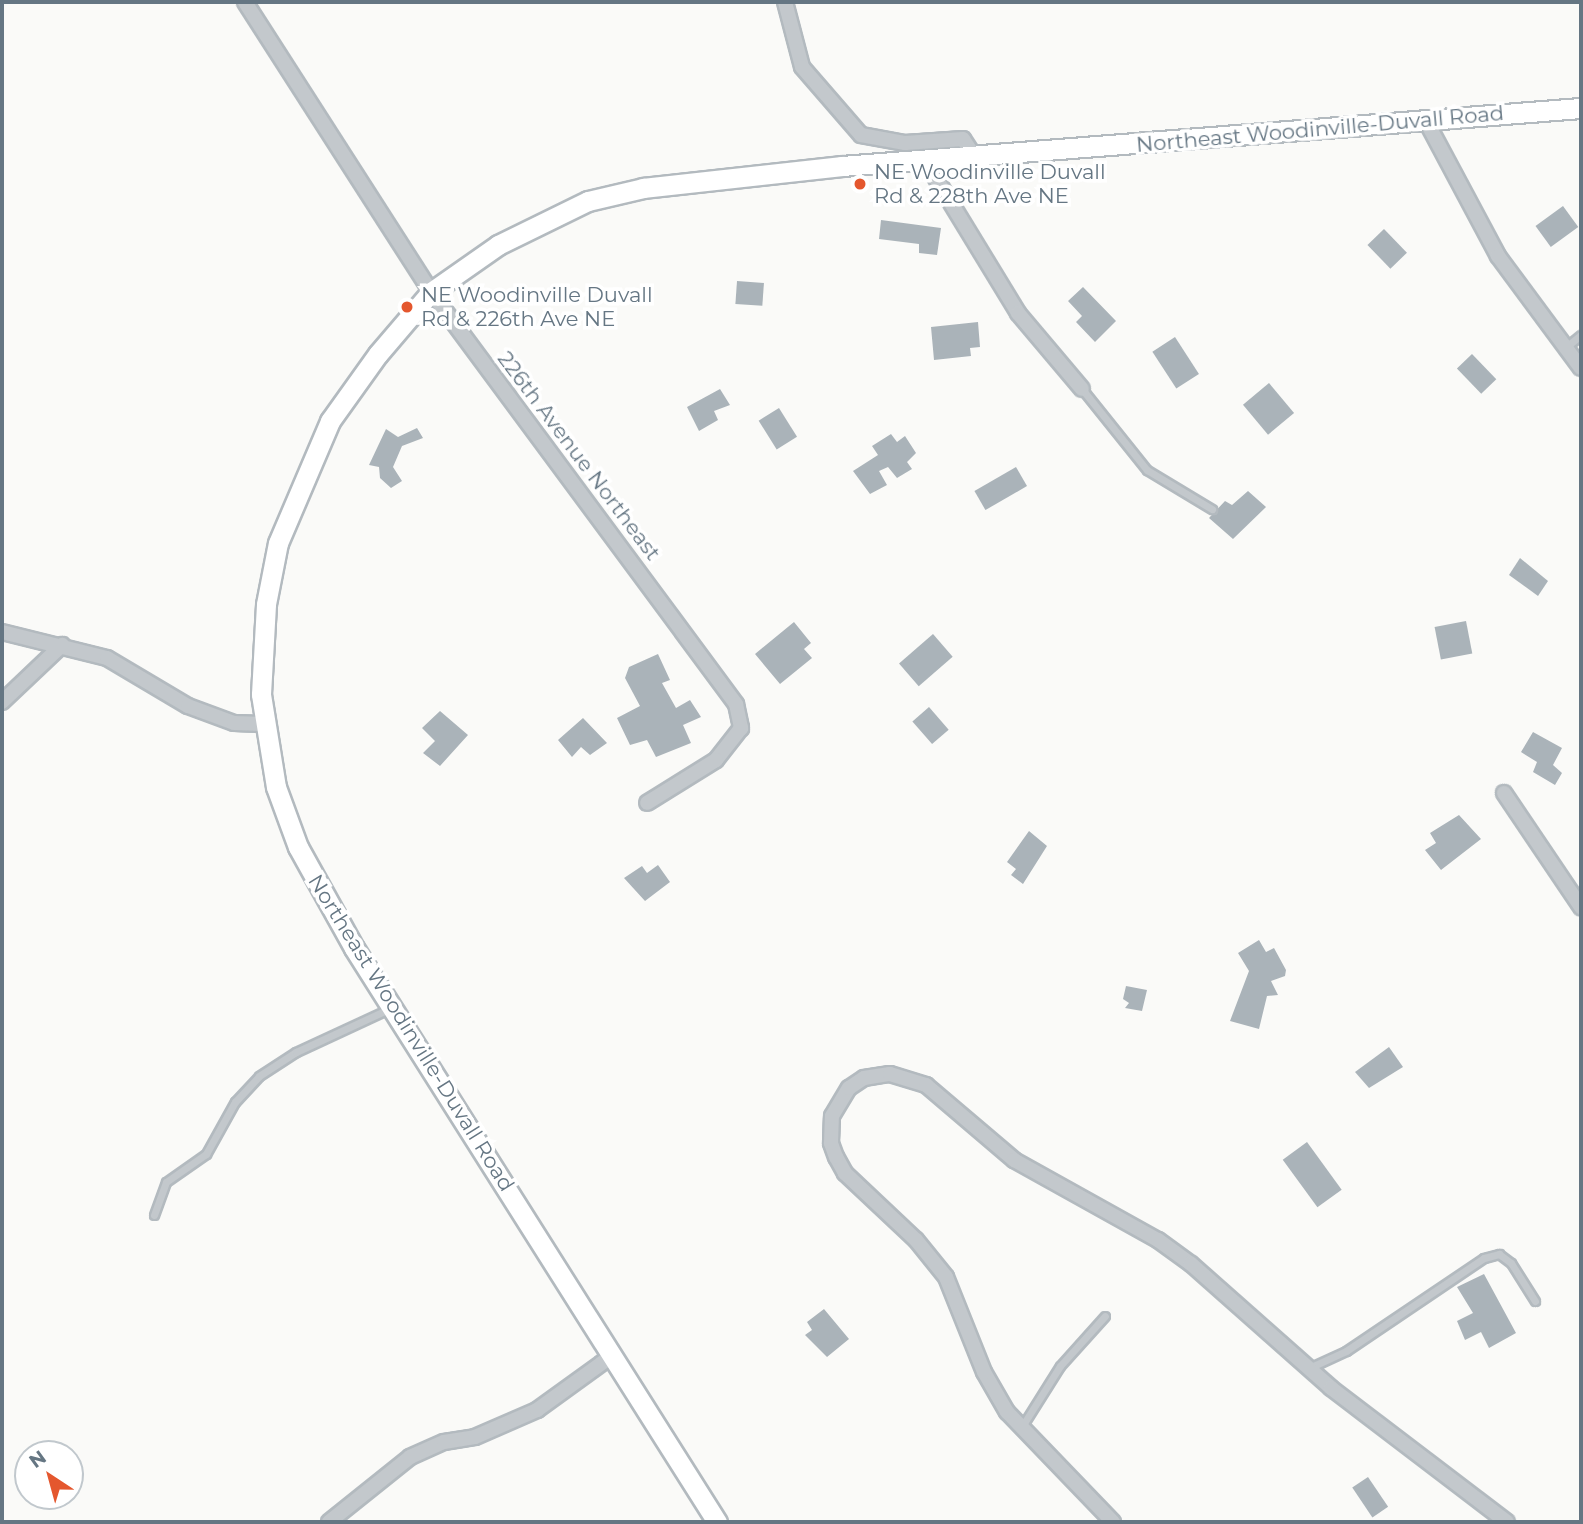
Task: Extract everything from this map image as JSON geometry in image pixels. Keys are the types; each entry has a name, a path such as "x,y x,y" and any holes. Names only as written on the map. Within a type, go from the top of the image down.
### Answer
{"main road":[{"name":"Northeast Woodinville-Duvall Road","path":"717,1522 392,1008 298,847 276,787 263,724 266,604 278,542 296,494 351,388 431,292 498,245 588,201 643,188 974,156 1581,108"}],"street":[{"name":"226th Avenue Northeast","path":"244,2 431,292 736,704 741,728 716,760 647,803"},
{"path":"785,2 802,67 860,135 905,143 963,139 974,156"},
{"path":"1426,121 1497,256 1581,368"},
{"path":"926,162 1018,313 1082,389"},
{"path":"2,632 107,658 188,706 234,723 263,724"},
{"path":"2,702 62,645"},
{"path":"1504,793 1581,907"},
{"path":"1113,1522 1021,1429 994,1392 946,1277 916,1240 845,1173 836,1157 831,1143 832,1116 849,1088 864,1078 890,1074 926,1085 1014,1160 1136,1228 1191,1264 1308,1368 1507,1522"},
{"path":"329,1522 410,1457 444,1442 475,1437 537,1410 613,1355"}],"lane":[{"path":"1566,347 1581,335"},
{"path":"1082,389 1147,470 1212,509"},
{"path":"155,1214 166,1182 206,1154 235,1102 259,1076 296,1052 392,1008"},
{"path":"1308,1368 1346,1350 1484,1258 1499,1254 1511,1263 1535,1301"},
{"path":"1021,1429 1041,1403 1060,1366 1105,1316"}],"building":[{"path":"1563,206 1578,227 1551,247 1535,226"},
{"path":"881,220 941,228 937,255 919,253 919,244 879,239"},
{"path":"1384,229 1407,253 1390,269 1367,245"},
{"path":"737,281 764,283 762,306 735,304"},
{"path":"1083,287 1116,321 1095,342 1076,322 1082,316 1068,301"},
{"path":"978,322 980,347 970,348 971,356 934,360 931,327"},
{"path":"1175,337 1199,374 1176,389 1152,352"},
{"path":"1472,354 1496,379 1481,394 1457,369"},
{"path":"1269,383 1294,413 1268,435 1243,405"},
{"path":"720,389 730,405 714,411 718,420 699,431 687,407"},
{"path":"779,408 797,437 777,450 759,421"},
{"path":"417,428 423,438 402,446 393,467 402,481 391,488 380,478 379,467 369,465 386,429 398,437"},
{"path":"891,434 897,442 905,436 916,453 907,462 912,469 897,478 888,467 879,471 887,485 870,494 853,471 878,455 872,446"},
{"path":"1016,467 1027,486 985,510 974,491"},
{"path":"1248,491 1266,507 1233,539 1209,518 1225,501 1232,505"},
{"path":"1520,558 1548,581 1538,596 1509,575"},
{"path":"1466,621 1472,653 1441,659 1435,627"},
{"path":"794,622 811,643 804,649 812,658 780,684 755,654"},
{"path":"933,634 953,657 919,686 899,664"},
{"path":"658,654 670,680 662,683 676,708 690,700 701,717 683,725 691,743 656,757 647,740 630,745 617,718 640,706 625,678 629,667"},
{"path":"929,707 949,730 932,744 912,721"},
{"path":"440,711 468,735 440,766 423,753 435,741 422,728"},
{"path":"583,718 607,743 590,755 581,747 572,757 558,740"},
{"path":"1533,732 1562,748 1553,765 1562,773 1555,785 1533,772 1537,762 1521,752"},
{"path":"1459,815 1481,839 1441,870 1425,850 1436,843 1430,833"},
{"path":"1029,831 1047,846 1023,884 1011,875 1016,869 1007,862"},
{"path":"658,865 670,882 645,901 624,878 642,866 647,873"},
{"path":"1259,940 1266,952 1274,948 1286,970 1285,976 1271,981 1278,995 1267,996 1259,1029 1230,1021 1249,971 1238,953"},
{"path":"1126,986 1147,990 1142,1011 1125,1008 1129,1003 1123,999"},
{"path":"1389,1047 1403,1067 1369,1088 1355,1072"},
{"path":"1307,1142 1342,1190 1317,1207 1283,1160"},
{"path":"1484,1274 1516,1333 1489,1348 1481,1332 1465,1340 1457,1321 1473,1313 1457,1287"},
{"path":"824,1309 849,1339 827,1357 805,1335 812,1330 807,1322"},
{"path":"1368,1477 1388,1507 1372,1517 1352,1488"}],"place":[{"name":"NE Woodinville Duvall Rd & 228th Ave NE","path":"860,184"},
{"name":"NE Woodinville Duvall Rd & 226th Ave NE","path":"407,307"}]}
